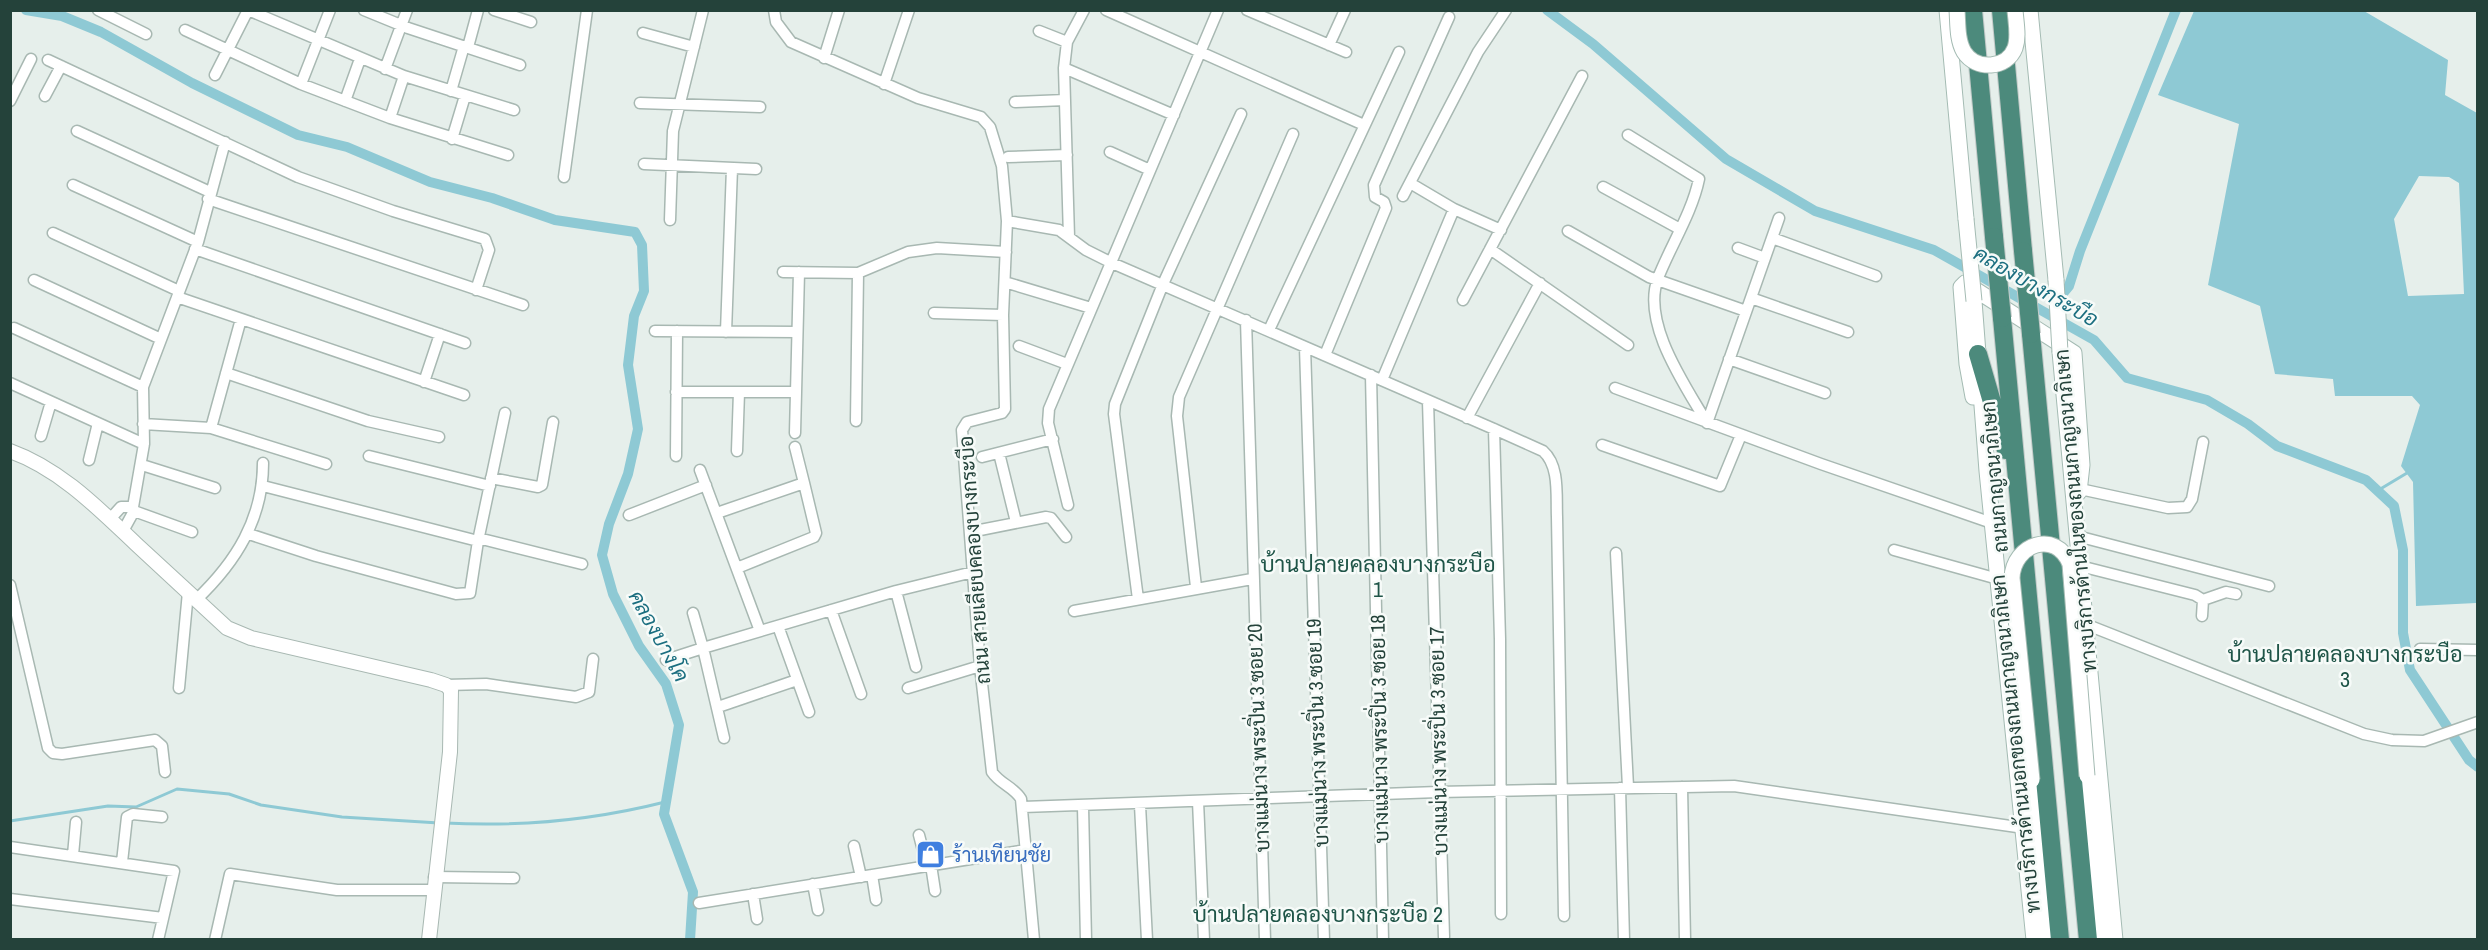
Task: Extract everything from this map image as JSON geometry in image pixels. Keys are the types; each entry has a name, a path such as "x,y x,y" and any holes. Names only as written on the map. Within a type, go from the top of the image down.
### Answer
{"highway":[{"name":"ถนนกาญจนาภิเษก","path":"1973,10 2060,939"},
{"path":"2001,10 2088,939"},
{"path":"1978,354 2018,490"}],"main road":[{"name":"ทางบริการด้านนอกของถนนกาญจนาภิเษก","path":"1947,10 1974,301 1983,432 2034,939"},
{"path":"1956,10 1964,51 1974,61 1990,65 2003,62 2014,52 2017,37 2015,10"},
{"name":"ทางบริการด้านในของถนนกาญจนาภิเษก","path":"2030,10 2115,939"},
{"path":"1983,432 1969,376 1961,287 1965,283 2074,353 2082,465 2075,517"},
{"path":"2046,939 2012,578 2015,561 2022,552 2042,544 2061,550 2070,564 2103,939"}],"street":[{"path":"215,75 248,10 385,69 514,110"},
{"path":"301,84 330,10"},
{"path":"364,10 402,26 520,65"},
{"path":"385,69 407,10"},
{"path":"451,91 478,10"},
{"path":"494,10 531,22"},
{"path":"564,177 587,10"},
{"path":"670,220 673,131 703,10"},
{"name":"ถนน สายเลียบคลองบางกระบือ","path":"774,10 776,22 791,42 884,84 986,121 1002,166 1007,221 1003,315 1005,409 1002,413 967,422 963,430 980,666 992,772 1017,792 1023,807"},
{"path":"824,58 839,10"},
{"path":"884,84 909,10"},
{"path":"1069,237 1064,68 1067,42 1084,10"},
{"path":"1106,10 1364,125"},
{"path":"1068,505 1048,423 1049,409 1218,10"},
{"path":"1247,10 1346,52"},
{"path":"1329,45 1345,10"},
{"path":"1403,196 1478,52 1506,10"},
{"path":"100,11 146,34"},
{"path":"1325,355 1386,208 1384,202 1375,197 1374,185 1449,16"},
{"path":"185,30 301,84 390,118 508,155"},
{"path":"1039,31 1067,42"},
{"path":"643,33 694,47"},
{"path":"1269,330 1399,52"},
{"path":"345,101 360,58"},
{"path":"10,101 31,59"},
{"path":"48,60 298,177 393,211 485,239 489,250 476,290"},
{"path":"45,96 61,66"},
{"path":"1064,68 1174,116"},
{"path":"390,118 404,76"},
{"path":"1463,300 1582,76"},
{"path":"452,139 465,96"},
{"path":"1015,102 1065,100"},
{"path":"640,103 760,107"},
{"path":"1138,599 1114,414 1115,404 1163,284 1241,114"},
{"path":"77,131 209,196 523,305"},
{"path":"1196,587 1177,408 1216,307 1293,134"},
{"path":"1628,135 1699,179 1658,280 1654,303 1663,342 1707,423"},
{"path":"123,531 134,509 142,465 143,387 197,246 225,142"},
{"path":"1110,153 1150,170"},
{"path":"1008,157 1067,155"},
{"path":"644,164 756,169"},
{"path":"726,332 732,168"},
{"path":"1410,183 1454,209 1501,230"},
{"path":"73,185 197,246 465,343"},
{"path":"1603,187 1680,230"},
{"path":"1382,380 1454,209"},
{"path":"1707,423 1779,218"},
{"path":"1007,221 1059,230 1112,263 1494,429 1543,451 1550,457 1554,468 1564,916"},
{"path":"1568,231 1658,280 1746,311"},
{"path":"53,233 178,294 241,319 464,395"},
{"path":"1772,238 1876,276"},
{"path":"783,272 858,273 908,252 937,248 1006,252"},
{"path":"1738,248 1765,258"},
{"path":"1490,249 1628,345"},
{"path":"795,433 799,272"},
{"path":"856,421 858,273"},
{"path":"34,280 161,339"},
{"path":"1008,283 1091,308"},
{"path":"1467,418 1540,283"},
{"path":"1751,298 1848,332"},
{"path":"934,314 1003,315"},
{"path":"211,428 241,319"},
{"name":"บางแม่นาง พระปิ่น 3 ซอย 20","path":"1246,320 1252,579 1265,939"},
{"path":"14,328 143,387"},
{"path":"655,331 798,332"},
{"path":"676,332 676,456"},
{"path":"424,382 440,334"},
{"path":"1019,346 1067,364"},
{"name":"บางแม่นาง พระปิ่น 3 ซอย 19","path":"1305,347 1324,939"},
{"path":"1729,359 1825,393"},
{"path":"226,373 368,421 439,437"},
{"name":"บางแม่นาง พระปิ่น 3 ซอย 18","path":"1371,375 1383,939"},
{"path":"10,383 144,444"},
{"path":"1615,388 1707,423 1992,523"},
{"path":"676,392 796,392"},
{"path":"737,451 739,392"},
{"name":"บางแม่นาง พระปิ่น 3 ซอย 17","path":"1428,401 1444,938"},
{"path":"41,436 51,402"},
{"path":"249,534 316,556 464,595 470,593 478,539 505,413"},
{"path":"369,456 490,482 538,487 542,485 553,422"},
{"path":"89,460 98,423"},
{"path":"143,424 211,428 326,464"},
{"path":"1494,429 1500,639 1501,914"},
{"path":"1602,445 1720,486 1741,435"},
{"path":"982,457 1053,439"},
{"path":"2080,489 2168,508 2187,507 2192,499 2202,442"},
{"path":"737,568 814,537 816,533 795,447"},
{"path":"10,452 36,460 54,472 110,519 227,628 251,638 446,685 486,684 576,698 589,692 593,659"},
{"path":"999,453 1015,518"},
{"path":"192,596 209,587 249,534 263,486 263,463"},
{"path":"142,465 215,488"},
{"path":"700,470 760,631"},
{"path":"717,513 804,483"},
{"path":"629,515 706,485"},
{"path":"263,486 582,564"},
{"path":"110,519 121,507 134,509 192,532"},
{"path":"970,532 1046,517 1051,518 1065,537"},
{"path":"2077,536 2269,586"},
{"path":"1894,550 1998,579"},
{"path":"1616,553 1624,788 1624,939"},
{"path":"2080,566 2187,592 2202,600 2226,592 2236,594"},
{"path":"666,660 896,591 973,572"},
{"path":"1074,611 1196,587 1252,579"},
{"path":"10,585 48,748 53,753 62,754 155,740 162,746 165,772"},
{"path":"896,591 916,667"},
{"path":"179,688 192,596"},
{"path":"2202,600 2202,616"},
{"path":"831,610 861,694"},
{"path":"693,613 724,738"},
{"path":"2085,624 2364,734 2392,740 2424,741 2478,722"},
{"path":"778,626 809,712"},
{"path":"2420,649 2478,650"},
{"path":"908,688 980,666"},
{"path":"718,707 797,680"},
{"path":"429,939 450,752 452,696 446,685"},
{"path":"1034,939 1023,807 1140,805 1260,797 1745,786 2024,828"},
{"path":"1682,787 1685,939"},
{"path":"1198,801 1204,939"},
{"path":"1140,805 1147,939"},
{"path":"1083,807 1086,939"},
{"path":"122,862 127,817 133,814 162,817"},
{"path":"73,855 76,822"},
{"path":"919,835 934,891"},
{"path":"854,846 876,900"},
{"path":"10,847 174,871 158,939"},
{"path":"699,903 1026,850"},
{"path":"215,939 230,874 338,890 514,878"},
{"path":"813,884 818,910"},
{"path":"753,894 757,919"},
{"path":"10,899 163,918"}],"water":[{"path":"2194,11 2364,11 2448,60 2445,95 2477,113 2476,603 2416,606 2413,482 2401,466 2420,405 2412,396 2335,396 2333,379 2275,374 2260,306 2208,285 2239,124 2158,95","holes":["2419,176 2449,177 2459,183 2464,294 2408,296 2394,219"]}],"waterway":[{"name":"คลองบางโค","path":"26,10 62,16 101,32 192,83 298,135 347,147 430,182 492,198 555,220 635,232 642,245 644,291 634,316 628,365 638,429 628,474 609,524 602,555 613,594 639,646 666,684 679,725 664,814 693,892 690,940"},
{"name":"คลองบางกระบือ","path":"1547,10 1593,44 1726,159 1815,211 1934,250 2094,340 2127,378 2207,400 2248,424 2277,446 2366,480 2394,506 2403,550 2403,633 2410,670 2469,760 2478,767"},
{"path":"2055,303 2069,286 2080,251 2176,10"},
{"path":"2377,491 2407,473"},
{"path":"10,821 108,806 136,807 177,789 229,794 261,805 342,817 439,823"},
{"path":"445,823 501,824 556,821 584,818 665,802"}],"place":[{"name":"ร้านเทียนชัย","path":"931,854"}],"district":[{"name":"บ้านปลายคลองบางกระบือ 1","path":"1378,576"},
{"name":"บ้านปลายคลองบางกระบือ 3","path":"2345,666"},
{"name":"บ้านปลายคลองบางกระบือ 2","path":"1318,914"}]}
